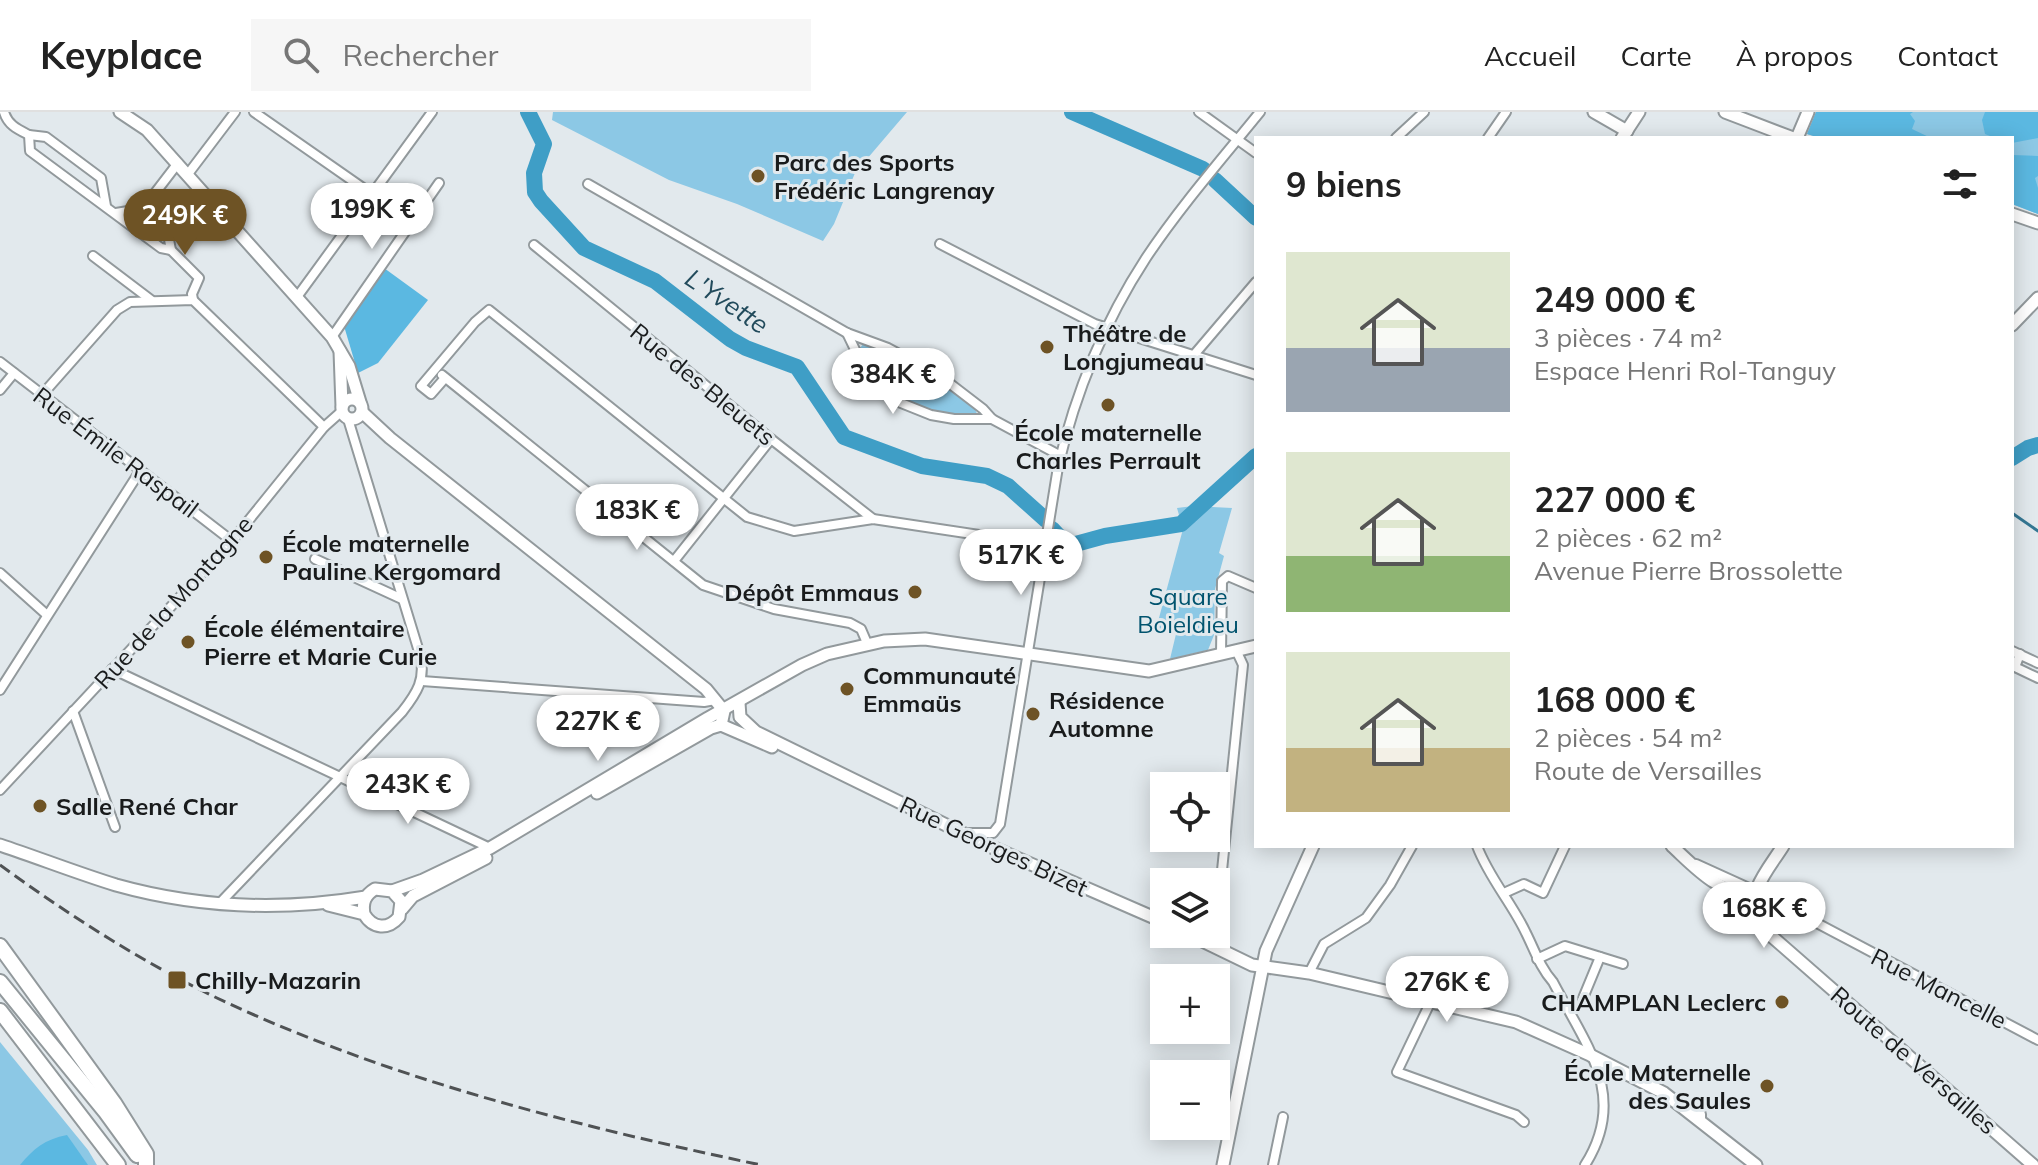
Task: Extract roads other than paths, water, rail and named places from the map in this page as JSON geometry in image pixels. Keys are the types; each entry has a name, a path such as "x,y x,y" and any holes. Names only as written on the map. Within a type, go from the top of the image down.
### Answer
{"highway":[{"path":"0,946 114,1103 146,1154 145,1165"},
{"path":"0,982 145,1165"},
{"path":"0,1011 118,1165"},
{"path":"0,1027 34,1065 48,1070"}],"main road":[{"path":"120,112 147,130 332,337 349,366 361,407 358,418 344,412"},
{"path":"1594,112 1624,134 1639,112"},
{"path":"1725,112 1790,136"},
{"path":"1796,136 1808,112"},
{"path":"2014,215 2038,223"},
{"path":"2014,323 2038,298"},
{"path":"340,351 344,412"},
{"path":"344,412 351,399 390,438 706,689 724,711"},
{"path":"724,711 721,725 496,853 413,896 395,923 386,927 377,926 369,922 364,914 366,897 375,889 392,891 423,880 490,848 724,711 814,659 867,643 900,639 936,640 1149,671 1254,646"},
{"name":"Rue Georges Bizet","path":"739,703 740,717 746,726 824,767 1086,891 1111,898 1150,916"},
{"name":"Rue Georges Bizet","path":"721,725 824,767"},
{"path":"0,845 116,885 219,904 319,904 366,897"},
{"path":"1223,1165 1262,967 1275,929 1312,848"},
{"name":"Route de Versailles","path":"1674,848 1703,876 1726,888 1754,893"},
{"path":"1756,921 1752,906 1754,893 1782,848"},
{"name":"Route de Versailles","path":"1726,888 1745,913 2033,1165"},
{"path":"392,891 401,901 402,909"},
{"path":"319,904 364,914"},
{"path":"1230,948 1252,965 1309,973 1516,1022 1641,1080 1756,1165"}],"street":[{"path":"4,112 14,127 29,135 46,137 101,178 106,206"},
{"path":"188,174 235,112"},
{"path":"254,112 373,195"},
{"path":"297,297 432,112"},
{"path":"1199,112 1254,152"},
{"path":"964,833 993,833 1000,824 1061,456 1079,394 1108,329 1154,246 1260,112"},
{"path":"1398,136 1424,112"},
{"path":"1489,136 1506,112"},
{"path":"29,135 30,151 161,248 171,250 199,278 192,294 193,300 324,427"},
{"path":"142,210 178,163"},
{"path":"332,337 439,183"},
{"path":"588,184 847,333 888,348 940,376 992,419 1061,456"},
{"path":"116,213 142,210 167,229 171,250"},
{"path":"940,244 1108,329 1254,374"},
{"name":"Rue des Bleuets","path":"534,245 873,519"},
{"path":"93,256 152,300"},
{"path":"1193,356 1254,284"},
{"path":"41,396 117,310 130,302 193,300"},
{"path":"445,378 431,394 421,386 475,322 489,310 747,517 794,531 873,519 1045,545"},
{"path":"847,333 872,385 901,403 931,415 954,419 992,419"},
{"name":"Rue Émile Raspail","path":"0,362 232,541"},
{"path":"435,370 703,585 774,609 856,626 867,643"},
{"path":"0,390 14,373"},
{"path":"219,904 402,712 417,694 422,681 420,655 344,412"},
{"name":"Rue de la Montagne","path":"0,790 232,541 324,427 344,412"},
{"path":"674,561 771,439"},
{"path":"0,690 140,471"},
{"path":"315,559 402,599"},
{"path":"0,573 47,615"},
{"path":"1221,654 1222,581 1228,576 1254,587"},
{"path":"1221,868 1243,665 1236,650"},
{"path":"2038,663 2016,652 2015,667 2038,678"},
{"path":"112,669 490,848"},
{"path":"422,681 704,702 715,700"},
{"path":"73,711 115,827"},
{"path":"1309,973 1324,944 1366,918 1411,848"},
{"path":"1478,848 1483,862 1527,934 1537,959 1596,1058 1603,1081 1605,1114 1599,1138 1585,1165"},
{"path":"1504,893 1524,884 1543,893 1564,848"},
{"name":"Rue Mancelle","path":"1688,860 1754,893 1762,894 2038,1040"},
{"path":"1537,959 1565,946 1623,964"},
{"path":"1581,1003 1600,957"},
{"path":"1430,1003 1397,1072 1516,1115 1524,1122"},
{"path":"1273,1165 1283,1117"}],"waterway":[{"name":"L'Yvette","path":"528,112 544,144 534,173 535,192 584,248 655,281 746,348 797,367 844,437 922,466 987,476 1008,486 1046,520"},
{"path":"1072,112 1203,169"},
{"path":"1215,180 1254,216"},
{"name":"L'Yvette","path":"2014,457 2038,445"},
{"name":"L'Yvette","path":"1052,529 1065,543 1072,545 1105,536 1181,524 1254,458"},
{"path":"2014,514 2038,531"}],"railway":[{"path":"0,865 133,953 188,984 282,1027 348,1053 484,1097 622,1134 761,1165"}],"place":[{"name":"Parc des Sports Frédéric Langrenay","path":"758,176"},
{"name":"Théâtre de Longjumeau","path":"1047,347"},
{"name":"École maternelle Charles Perrault","path":"1108,405"},
{"name":"École maternelle Pauline Kergomard","path":"266,557"},
{"name":"Dépôt Emmaus","path":"915,592"},
{"name":"École élémentaire Pierre et Marie Curie","path":"188,642"},
{"name":"Communauté Emmaüs","path":"847,689"},
{"name":"Résidence Automne","path":"1033,714"},
{"name":"Salle René Char","path":"40,806"},
{"name":"Chilly-Mazarin","path":"177,980"},
{"name":"CHAMPLAN Leclerc","path":"1782,1002"},
{"name":"École Maternelle des Saules","path":"1767,1086"}],"park label":[{"name":"Square Boieldieu","path":"1188,610"}]}
